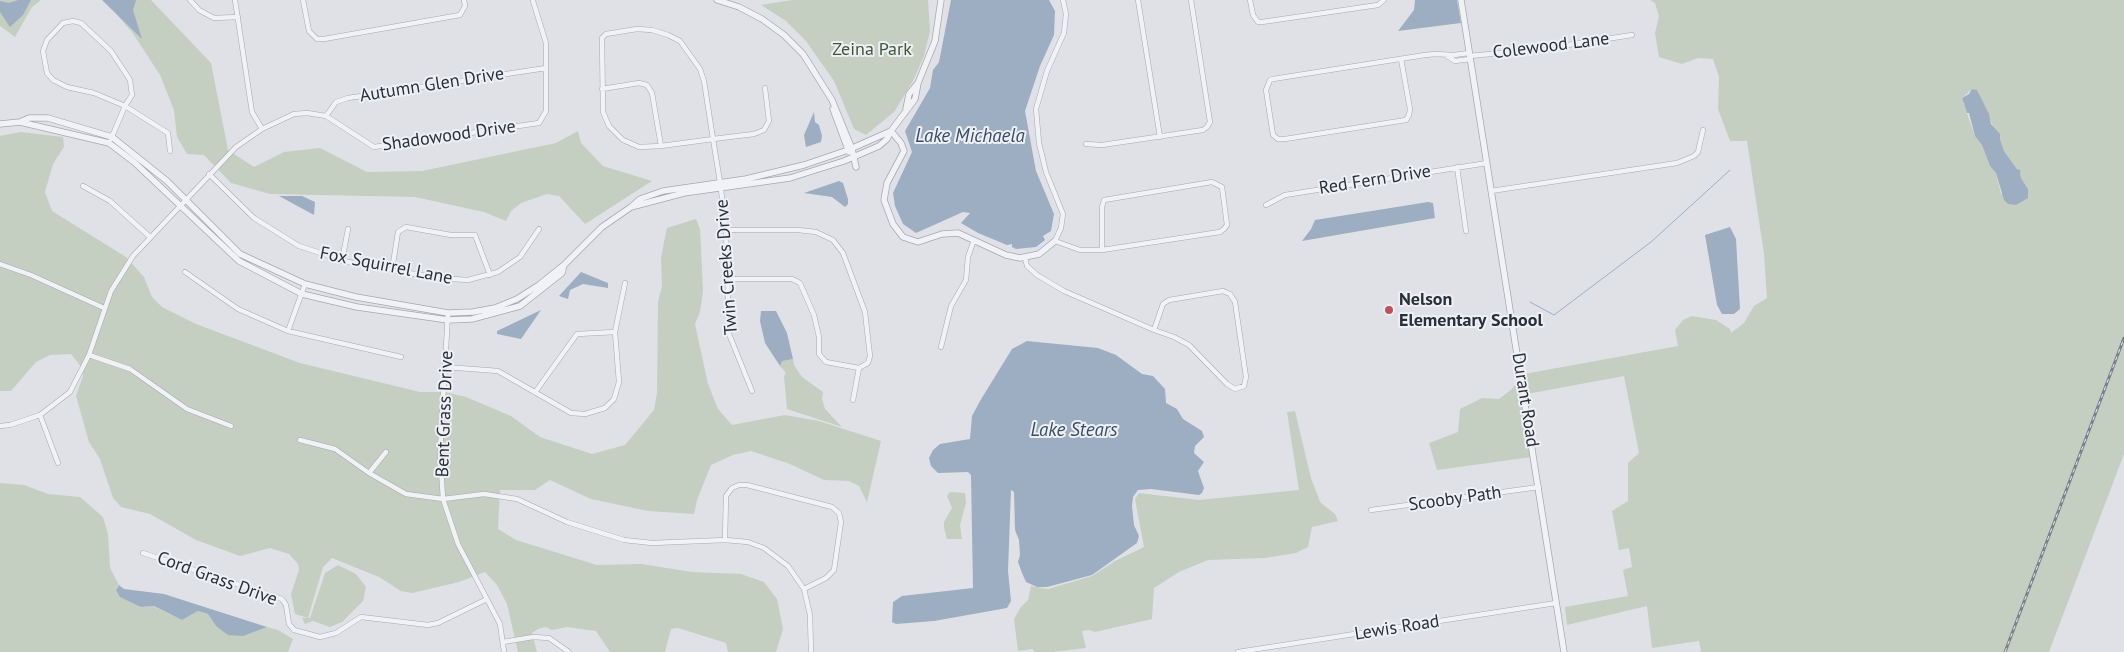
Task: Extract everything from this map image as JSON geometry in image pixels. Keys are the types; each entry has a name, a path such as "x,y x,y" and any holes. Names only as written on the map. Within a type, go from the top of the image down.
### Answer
{"street":[{"path":"190,0 199,10 214,18 238,17"},
{"path":"235,0 252,112 262,129"},
{"path":"303,0 309,31 317,39 324,39 460,15 465,6 464,0"},
{"path":"717,0 748,12 779,31 807,59 824,87 856,166"},
{"path":"720,185 786,179 853,158 883,143 906,109 914,101 918,84 935,41 941,0"},
{"path":"891,131 902,142 904,151 884,193 885,204 897,231 903,237 914,241 924,241 950,233 974,240 1010,256 1025,258 1043,252 1055,241 1061,228 1063,214 1044,166 1036,114 1045,75 1064,32 1066,14 1063,0"},
{"path":"1138,0 1160,137"},
{"path":"1086,144 1102,145 1202,130 1210,122 1191,0"},
{"path":"1250,0 1253,15 1258,22 1378,5 1384,0"},
{"name":"Durant Road","path":"1461,0 1564,652"},
{"name":"Shadowood Drive","path":"0,426 10,425 40,415 70,392 89,355 104,308 116,281 133,256 236,147 262,129 294,114 308,112 326,116 374,147 539,123 546,111 546,43 533,1"},
{"path":"110,140 125,106 132,95 133,89 130,80 111,51 81,22 63,23 48,40 44,51 47,73 53,80 67,87 94,93 125,106 168,133 170,151"},
{"name":"Twin Creeks Drive","path":"752,390 729,334 726,230 720,185 713,139 704,81 700,69 680,41 668,35 652,30 637,29 606,34 602,38 603,112 609,126 623,140 640,147 660,146 713,139 754,134 764,130 769,120 766,88"},
{"name":"Colewood Lane","path":"1401,59 1410,109 1406,120 1285,139 1278,139 1273,136 1266,90 1270,80 1401,59 1435,54 1446,55 1455,61 1470,56 1530,50 1545,45 1561,46 1632,35"},
{"name":"Autumn Glen Drive","path":"326,116 336,102 348,98 546,68"},
{"path":"602,89 639,83 647,85 652,93 660,146"},
{"path":"20,122 29,118 48,118 110,140 167,181 240,254 306,284 448,317"},
{"path":"0,124 20,122 110,140 239,261 302,294 356,307 448,317 481,311 517,299 564,265 602,227 632,207 676,194 756,177 850,150 891,131"},
{"path":"1491,191 1677,163 1694,156 1698,152 1703,130"},
{"name":"Red Fern Drive","path":"1266,205 1285,194 1487,163"},
{"path":"1457,167 1466,231"},
{"name":"Fox Squirrel Lane","path":"209,174 265,226 299,246 342,261 392,270 459,280 490,275 514,263 539,229"},
{"path":"1055,241 1080,250 1102,250 1220,232 1227,225 1222,187 1212,182 1104,200 1102,207 1102,250"},
{"path":"83,186 110,201 150,237"},
{"path":"392,270 398,232 406,227 451,235 475,235 490,275"},
{"path":"342,261 348,229"},
{"path":"726,230 798,230 816,232 833,240 843,253 865,312 870,356 868,363 859,368 826,362 819,354 819,337 814,315 800,283 792,279 728,279"},
{"path":"941,347 951,306 966,280 968,257 974,240"},
{"path":"1025,258 1027,266 1036,275 1064,291 1154,330 1189,345 1227,384 1235,388 1244,386 1246,377 1234,302 1230,294 1223,291 1169,300 1163,304 1154,330"},
{"path":"0,264 31,274 104,308"},
{"path":"185,272 238,309 288,331 401,356"},
{"path":"446,367 498,371 536,391 571,413 585,414 605,408 614,399 619,382 615,332 625,283"},
{"path":"288,331 306,284"},
{"name":"Bent Grass Drive","path":"448,317 440,452 444,499 458,544 500,624 504,652"},
{"path":"536,391 577,334 615,332"},
{"path":"89,355 130,369 187,409 231,426"},
{"path":"853,400 859,368"},
{"path":"40,415 58,463"},
{"path":"300,440 335,449 369,473 406,494 444,499 484,494 517,499 566,522 624,540 652,543 725,540 748,542 776,555 792,572 804,590 810,615 810,652"},
{"path":"369,473 386,452"},
{"path":"725,540 726,496 732,488 739,485 747,484 832,506 839,513 841,522 834,570 826,578 804,590"},
{"name":"Scooby Path","path":"1370,510 1539,487"},
{"name":"Cord Grass Drive","path":"143,553 282,600 286,605 289,624 294,630 320,637 336,633 361,617 428,626 487,599"},
{"name":"Lewis Road","path":"1238,652 1556,603"},
{"path":"503,642 533,637 549,638 569,652"}],"green space":[{"path":"0,0 41,0 32,7 15,37 0,26"},
{"path":"104,0 151,0 211,63 228,150 254,167 284,152 320,148 367,172 422,171 556,143 578,131 581,143 603,166 652,181 585,224 559,196 547,194 521,203 511,211 506,221 484,212 415,197 270,194 231,183 204,155 187,154 177,137 174,110 160,75 132,32"},
{"name":"Zeina Park","path":"792,0 928,0 930,31 924,56 913,81 894,112 866,135 854,129 834,81 806,41 786,21 761,5"},
{"path":"1650,0 2124,0 2124,454 2049,652 1701,652 1699,641 1652,648 1647,606 1567,625 1565,607 1628,596 1623,570 1632,567 1629,548 1619,550 1612,511 1628,501 1628,463 1639,453 1624,376 1527,394 1524,374 1678,346 1675,330 1683,320 1692,316 1716,320 1730,329 1731,333 1744,323 1754,306 1767,298 1764,254 1747,141 1730,141 1718,109 1719,77 1713,59 1698,58 1682,64 1659,57 1655,33 1659,16 1655,3","holes":["1971,90 1977,90 2004,151 2021,174 2021,178 2028,189 2001,194 1996,173 1990,166 1982,145 1975,136 1962,98"]},
{"path":"21,132 63,137 64,147 53,164 45,192 52,211 126,257 144,277 152,297 162,307 196,324 300,363 420,392 444,392 466,397 511,416 540,437 592,454 625,445 654,410 657,393 658,302 662,286 661,258 665,237 667,228 696,219 700,229 703,291 700,312 695,324 708,384 718,409 732,425 785,415 819,421 881,441 867,502 859,486 849,481 824,480 790,464 751,451 733,455 711,465 697,500 694,514 648,511 591,499 550,480 535,490 500,490 498,529 516,540 597,565 641,564 692,572 741,574 764,582 777,599 783,629 776,652 728,652 726,643 678,628 671,629 665,652 610,652 596,631 567,627 552,630 546,627 532,633 537,652 518,652 507,604 497,585 485,572 459,582 412,593 401,591 379,577 332,558 323,567 308,618 295,614 291,594 299,570 298,564 289,554 270,548 240,556 196,540 150,514 121,507 113,498 100,459 89,442 76,396 83,376 82,368 71,354 50,355 36,362 11,391 0,391 0,136"},
{"path":"793,359 794,365 802,377 823,392 822,399 825,409 842,427 787,409 784,376 786,373 780,366 781,361"},
{"path":"1520,378 1532,457 1437,470 1429,443 1458,432 1460,409 1482,398 1499,399 1512,389"},
{"path":"1295,411 1311,478 1320,502 1335,514 1338,521 1312,527 1308,547 1296,553 1265,558 1208,560 1179,572 1154,588 1152,619 1095,632 1089,630 1082,631 1086,648 1053,652 1034,652 1033,649 1018,651 1014,619 1028,600 1031,586 1048,589 1092,576 1115,561 1144,547 1135,499 1139,493 1199,500 1299,490 1287,412"},
{"path":"0,483 24,485 48,494 80,497 103,517 108,534 110,568 119,585 116,588 141,607 153,606 182,620 198,611 208,614 216,626 244,635 267,627 278,630 293,639 288,652 0,652"},
{"path":"950,492 965,493 966,503 960,525 962,539 947,539 944,528 944,522 952,508 947,496"},
{"path":"338,565 356,574 366,587 363,601 342,622 330,627 313,621 305,624 302,618 310,618 325,573"}],"water":[{"path":"18,0 31,0 23,15 10,27 0,12 0,1 9,3"},
{"path":"102,0 136,0 133,10 142,39"},
{"name":"Lake Michaela","path":"951,0 1049,0 1055,11 1054,35 1040,66 1025,111 1036,171 1054,214 1051,231 1043,236 1045,240 1036,247 1016,249 1012,247 1012,244 1007,245 978,233 961,223 970,213 963,212 916,233 903,224 895,206 893,193 912,152 905,131 930,88 933,70 939,62"},
{"path":"1415,0 1457,0 1461,23 1398,31 1414,10"},
{"path":"1972,89 1977,90 1989,114 1991,124 2000,134 2004,151 2017,169 2020,170 2021,178 2028,189 2028,198 2016,205 2008,204 2004,200 1996,173 1990,166 1982,145 1975,136 1969,113 1967,113 1962,98 1969,94"},
{"path":"814,112 815,122 819,125 822,136 821,142 806,147 804,135"},
{"path":"839,181 843,183 848,199 848,204 845,207 832,197 804,193"},
{"path":"279,196 302,196 315,202 314,215"},
{"path":"1428,202 1433,203 1435,218 1302,241 1315,220"},
{"path":"1730,227 1736,239 1740,309 1734,314 1722,314 1717,305 1705,235"},
{"path":"581,272 608,283 608,288 583,284 570,290 568,299 559,296"},
{"path":"541,310 521,339 497,334 497,331"},
{"path":"761,311 776,311 787,333 793,359 782,361 780,366 765,343 760,321"},
{"name":"Lake Stears","path":"1027,341 1098,348 1116,355 1142,374 1153,376 1165,389 1166,403 1177,409 1183,419 1202,431 1204,437 1195,446 1194,453 1204,462 1198,471 1204,488 1202,493 1199,495 1151,489 1138,490 1133,497 1132,506 1134,525 1139,536 1137,543 1092,575 1047,587 1037,587 1026,582 1018,562 1020,555 1019,540 1015,530 1014,492 1011,490 1008,571 1011,601 1007,608 934,621 896,624 892,622 893,602 902,596 973,588 971,475 968,472 938,473 931,466 929,458 933,450 940,444 970,439 972,416 980,401 1012,349"},
{"path":"119,585 124,589 164,594 267,627 243,636 228,635 216,626 208,614 198,611 182,620 154,606 141,607 120,597 116,590"}],"waterway":[{"path":"1530,302 1554,315 1651,242 1730,170"}],"railway":[{"path":"2005,652 2124,338"}],"place":[{"name":"Nelson Elementary School","path":"1389,310"}]}
